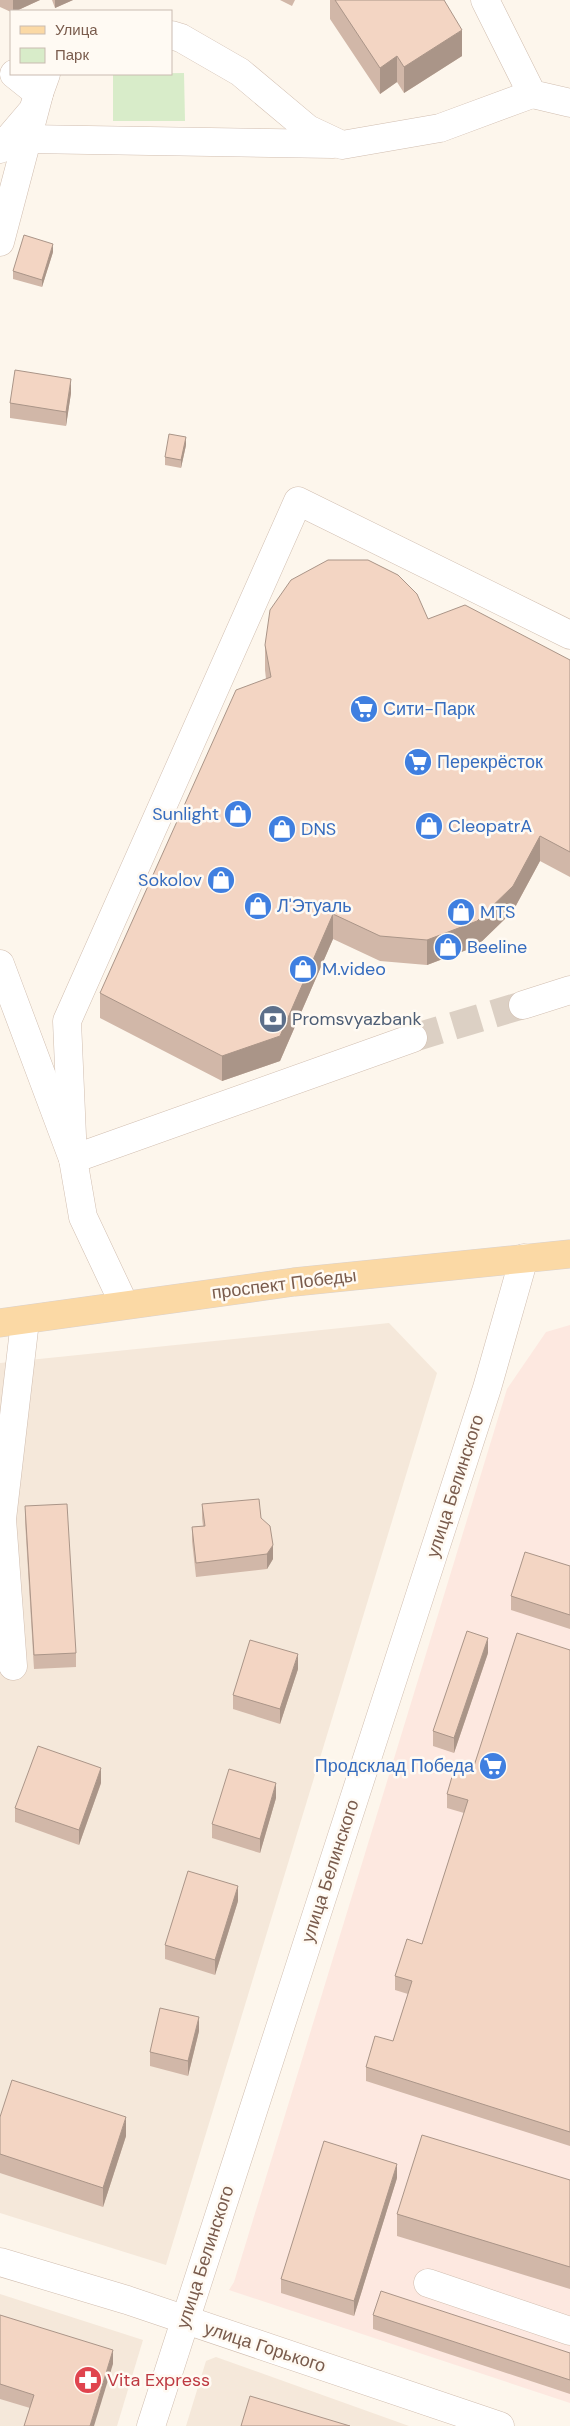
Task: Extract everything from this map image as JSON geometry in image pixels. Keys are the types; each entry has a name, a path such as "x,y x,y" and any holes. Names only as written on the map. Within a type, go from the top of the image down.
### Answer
{"main road":[{"name":"проспект Победы","path":"12,1322 124,1304 294,1282 570,1254"}],"street":[{"path":"485,0 532,94"},
{"path":"172,35 181,38 240,72 308,129 340,145"},
{"path":"0,62 10,70"},
{"path":"17,75 42,84"},
{"path":"0,242 42,84"},
{"path":"0,149 33,110 42,84"},
{"path":"27,139 340,145 440,128 532,94 570,103"},
{"path":"124,1304 82,1217 73,1159 67,1021 298,501 570,635"},
{"path":"0,964 73,1159"},
{"path":"523,1005 570,990"},
{"path":"73,1159 413,1038"},
{"name":"улица Белинского","path":"151,2426 487,1388 524,1258"},
{"path":"12,1322 2,1519 13,1666"},
{"name":"улица Горького","path":"0,2262 185,2320 439,2416 500,2426"},
{"path":"428,2283 570,2331"}],"shaded area":[{"path":"389,1323 437,1373 166,2265 0,2213 0,1363"},
{"path":"570,1325 570,2403 229,2290 234,2282 507,1389 546,1332"},
{"path":"0,2294 143,2340 117,2426 0,2426"},
{"path":"216,2357 409,2426 186,2426 206,2361"}],"green space":[{"path":"172,73 184,73 185,121 113,121 113,75 172,75"}],"building":[{"path":"335,0 444,0 462,30 404,67 397,56 380,68"},
{"path":"24,235 53,244 42,280 13,271"},
{"path":"15,370 71,379 66,412 10,403"},
{"path":"169,434 186,437 181,460 165,457"},
{"path":"328,560 368,560 398,575 417,594 428,619 465,605 570,660 570,852 540,836 513,886 477,921 427,940 380,936 333,914 280,1036 222,1056 100,993 236,690 271,677 265,645 270,610 291,580"},
{"path":"259,1499 261,1518 270,1526 273,1545 267,1554 196,1563 192,1527 205,1526 202,1504"},
{"path":"67,1504 76,1653 34,1655 25,1506"},
{"path":"525,1552 570,1566 570,1615 511,1596"},
{"path":"467,1631 488,1638 454,1738 433,1731"},
{"path":"517,1633 570,1650 570,2132 366,2067 375,2036 393,2041 412,1981 395,1976 407,1939 422,1944 468,1800 447,1794 456,1763 473,1769"},
{"path":"250,1640 298,1654 280,1709 233,1695"},
{"path":"38,1746 101,1768 79,1830 15,1808"},
{"path":"229,1769 276,1783 260,1839 212,1824"},
{"path":"188,1871 238,1886 215,1960 165,1945"},
{"path":"160,2008 199,2017 188,2061 150,2052"},
{"path":"12,2080 126,2117 103,2188 0,2154 0,2117"},
{"path":"422,2135 570,2180 570,2267 397,2214"},
{"path":"324,2141 397,2164 354,2301 281,2279"},
{"path":"381,2291 570,2353 570,2380 373,2315"},
{"path":"0,2315 113,2350 90,2426 24,2426 34,2395 0,2384"},
{"path":"250,2396 350,2426 241,2426"}],"tunnel":[{"path":"413,1038 523,1005"}],"place":[{"name":"Сити-Парк","path":"364,709"},
{"name":"Перекрёсток","path":"418,762"},
{"name":"Sunlight","path":"238,814"},
{"name":"CleopatrA","path":"429,826"},
{"name":"DNS","path":"282,829"},
{"name":"Sokolov","path":"221,880"},
{"name":"Л'Этуаль","path":"258,906"},
{"name":"MTS","path":"461,912"},
{"name":"Beeline","path":"448,947"},
{"name":"M.video","path":"303,969"},
{"name":"Promsvyazbank","path":"273,1019"},
{"name":"Продсклад Победа","path":"493,1766"},
{"name":"Vita Express","path":"88,2380"}]}
